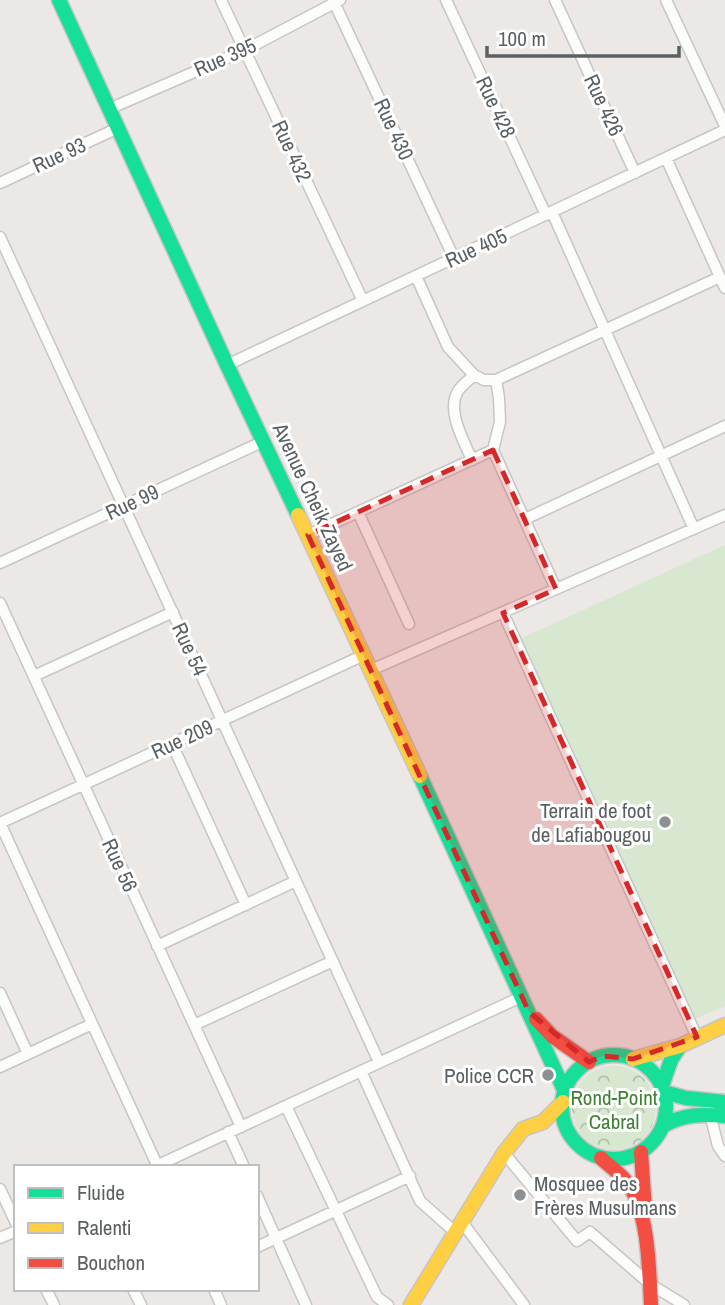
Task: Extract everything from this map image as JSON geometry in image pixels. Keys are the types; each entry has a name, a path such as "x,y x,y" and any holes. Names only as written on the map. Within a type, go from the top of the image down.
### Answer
{"main road":[{"name":"Avenue Cheik Zayed","path":"59,0 529,1012 564,1097"},
{"name":"Avenue Cheik Zayed","path":"529,1012 552,1036 589,1062"},
{"path":"632,1059 680,1046 725,1025"},
{"path":"663,1089 671,1060 680,1046"},
{"path":"413,1304 504,1153 523,1129 543,1122 564,1097 574,1074 589,1062 603,1056 618,1055 644,1065 654,1075 663,1089 666,1115 654,1141 641,1153 621,1159 601,1158"},
{"path":"663,1089 725,1116"},
{"path":"564,1097 563,1116 575,1142 587,1152 601,1158 628,1183 639,1208 652,1305"},
{"path":"663,1126 673,1119 725,1101"},
{"path":"543,1122 567,1128"},
{"path":"641,1153 648,1266"}],"street":[{"name":"Rue 432","path":"221,0 363,301"},
{"name":"Rue 428","path":"446,0 604,330 694,529"},
{"name":"Rue 426","path":"555,0 635,173"},
{"path":"666,0 725,128"},
{"name":"Rue 395","path":"109,109 244,50 336,1"},
{"name":"Rue 430","path":"336,1 454,258"},
{"name":"Rue 93","path":"0,183 118,128"},
{"name":"Rue 405","path":"227,365 725,128"},
{"path":"666,158 725,288"},
{"name":"Rue 54","path":"0,237 379,1062"},
{"path":"416,276 448,347 474,375 484,380 496,380 720,276"},
{"path":"472,460 457,424 454,408 457,392 474,375"},
{"path":"496,380 500,422 493,450 556,589"},
{"path":"525,519 725,426"},
{"name":"Rue 99","path":"0,563 264,441"},
{"path":"308,535 493,450"},
{"path":"358,512 409,624"},
{"path":"371,670 725,515"},
{"name":"Rue 56","path":"0,603 241,1127"},
{"path":"34,676 173,612"},
{"path":"503,613 697,1037"},
{"name":"Rue 209","path":"0,823 364,655"},
{"path":"172,744 246,905"},
{"path":"0,823 156,1165"},
{"path":"157,946 296,881"},
{"path":"194,1025 333,961"},
{"path":"0,993 28,1054"},
{"path":"158,1165 522,997"},
{"path":"0,1067 92,1024"},
{"path":"361,1071 420,1201 459,1228 524,1305"},
{"path":"286,1106 377,1297 388,1305"},
{"path":"709,1108 718,1146 725,1156"},
{"path":"228,1132 243,1165"},
{"path":"504,1153 576,1241 590,1232 650,1284 684,1305"},
{"path":"259,1246 410,1176"},
{"path":"0,1188 14,1219"},
{"path":"259,1200 306,1305"}],"highlighted area":[{"path":"493,450 556,589 503,613 697,1037 633,1059 603,1056 589,1062 529,1012 308,535"}],"green space":[{"name":"Terrain de foot de Lafiabougou","path":"725,545 725,1006 695,1019 522,638"},
{"name":"Rond-Point Cabral","path":"614,1066 637,1073 649,1085 656,1108 649,1131 637,1143 614,1150 591,1143 579,1131 572,1108 579,1085 591,1073"}],"traffic: fast":[{"path":"59,0 298,515"},
{"path":"420,776 565,1092"},
{"path":"662,1086 671,1060 680,1046"},
{"path":"614,1055 634,1059 651,1070 662,1087 666,1107 662,1127 651,1144 634,1155 614,1159 594,1155 577,1144 566,1127 562,1107 566,1087 577,1070 594,1059 614,1055"},
{"path":"664,1092 686,1098 725,1102"},
{"path":"663,1126 693,1116 725,1116"}],"traffic: slow":[{"path":"298,515 420,776"},
{"path":"633,1059 680,1046 725,1025"},
{"path":"411,1305 504,1153 523,1129 543,1122 563,1102"}],"traffic: jam":[{"path":"536,1019 552,1036 589,1062"},
{"path":"641,1152 645,1210"},
{"path":"601,1158 626,1181 641,1212 647,1243 651,1305"}],"place":[{"name":"Terrain de foot de Lafiabougou","path":"665,822"},
{"name":"Police CCR","path":"548,1075"},
{"name":"Mosquee des Frères Musulmans","path":"520,1195"}]}
